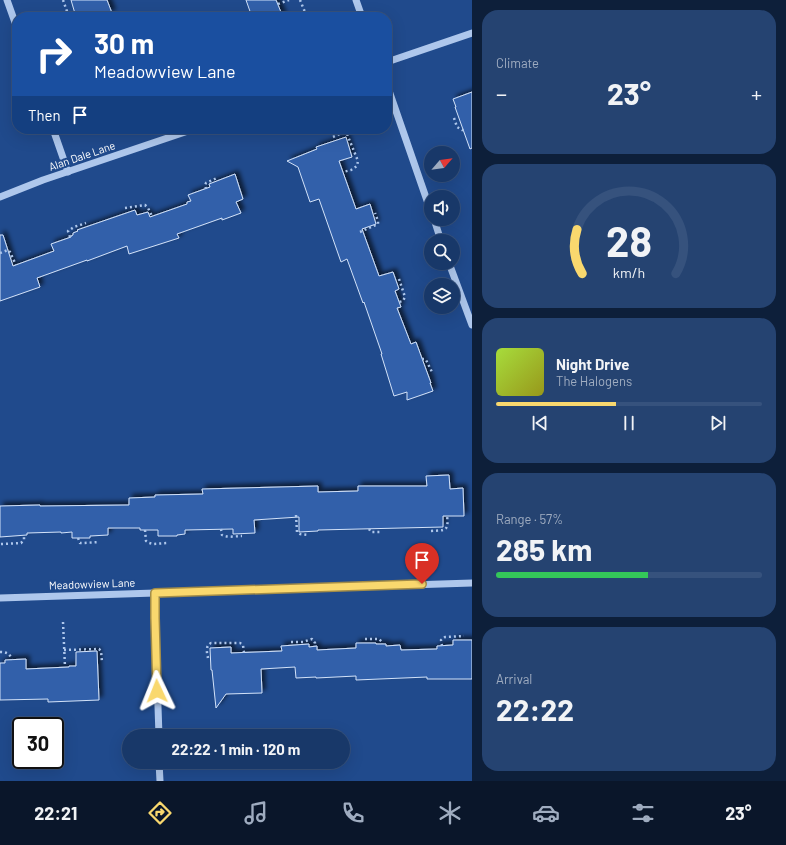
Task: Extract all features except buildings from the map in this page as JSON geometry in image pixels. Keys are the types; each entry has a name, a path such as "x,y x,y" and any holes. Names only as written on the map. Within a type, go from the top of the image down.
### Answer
{"street":[{"path":"7,0 12,14"},
{"path":"356,0 360,12"},
{"path":"392,60 472,33"},
{"path":"392,99 424,192"},
{"path":"55,134 68,172"},
{"name":"Alan Dale Lane","path":"0,197 179,134"},
{"path":"452,270 472,325"},
{"name":"Meadowview Lane","path":"0,598 472,583"},
{"path":"155,593 159,729"},
{"path":"159,769 160,781"}],"path":[{"path":"63,0 67,12"},
{"path":"278,4 289,0"},
{"path":"300,0 305,12"},
{"path":"454,118 457,127 464,130"},
{"path":"333,137 340,134"},
{"path":"343,172 355,168 358,165 358,161 347,134"},
{"path":"206,189 206,183 218,178"},
{"path":"125,208 145,205 152,216"},
{"path":"360,232 378,224 375,213"},
{"path":"70,238 68,231 74,227 86,223"},
{"path":"0,253 9,251 16,265"},
{"path":"399,279 405,297 403,301 399,302"},
{"path":"422,359 426,360 432,372"},
{"path":"296,514 297,532 300,534 309,535"},
{"path":"431,531 446,529 448,525 447,516"},
{"path":"369,529 370,532 382,532"},
{"path":"145,530 146,541 149,544 168,543"},
{"path":"221,530 222,535 224,536 242,536"},
{"path":"1,544 21,543 24,540 24,535"},
{"path":"78,538 80,543 99,542"},
{"path":"63,622 65,667"},
{"path":"442,646 441,640 445,637 464,636"},
{"path":"365,639 378,639 382,642 382,644"},
{"path":"291,642 314,640 315,647"},
{"path":"208,658 207,647 209,644 240,643 243,645 244,653"},
{"path":"64,650 99,648 101,651 102,662"},
{"path":"0,652 6,652 9,654 12,660"}],"route":[{"path":"157,691 155,593 422,584"}]}
